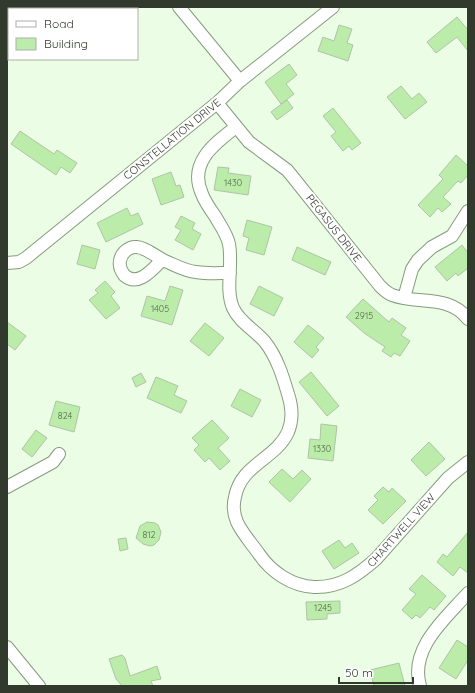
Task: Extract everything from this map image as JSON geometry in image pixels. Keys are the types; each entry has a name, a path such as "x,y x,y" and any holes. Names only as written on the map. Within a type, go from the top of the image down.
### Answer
{"street":[{"path":"179,7 240,81"},
{"name":"CONSTELLATION DRIVE","path":"7,263 19,262 26,258 217,103 240,81 333,7"},
{"name":"PEGASUS DRIVE","path":"217,103 236,127 255,147 287,170 380,286 392,295 404,298 446,303 460,310 468,318"},
{"name":"CHARTWELL VIEW","path":"236,127 210,149 201,164 198,173 202,194 225,232 229,242 230,299 233,307 242,321 265,342 271,350 279,367 289,395 291,406 292,416 288,433 276,448 245,474 240,482 234,502 238,523 264,561 271,568 290,581 301,585 326,587 340,584 353,578 376,559 448,478 468,462"},
{"path":"404,298 412,269 418,260 432,247 452,236 468,210"},
{"path":"162,260 197,272 230,273"},
{"path":"7,488 53,462 59,454"},
{"path":"420,686 418,676 420,658 425,645 434,632 468,593"},
{"path":"7,647 39,686"}],"building":[{"path":"457,17 468,30 468,51 457,37 436,53 427,42"},
{"path":"339,25 352,29 347,43 353,45 348,61 318,51 323,37 334,41"},
{"path":"289,64 297,75 286,84 294,94 281,104 265,82"},
{"path":"401,86 412,99 419,93 427,102 405,119 387,97"},
{"path":"287,100 293,108 277,120 271,112"},
{"path":"333,108 361,143 352,150 349,146 343,151 331,136 336,132 323,116"},
{"path":"20,131 54,154 57,150 77,163 70,173 61,167 56,175 11,144"},
{"path":"456,155 468,166 468,175 461,183 458,181 443,197 451,204 442,212 438,208 430,217 418,205 443,179 439,175"},
{"path":"218,167 229,168 228,173 251,176 248,195 214,190"},
{"path":"171,172 176,186 180,185 184,197 161,205 152,179"},
{"path":"127,208 131,216 138,213 143,224 106,242 97,223"},
{"path":"181,216 195,223 192,229 201,234 193,250 175,240 181,230 175,227"},
{"path":"247,220 272,227 264,255 246,250 249,238 243,236"},
{"path":"82,245 100,250 95,269 77,264"},
{"path":"462,245 468,253 468,268 458,276 456,273 447,281 435,267"},
{"path":"297,247 331,262 325,275 292,260"},
{"path":"105,281 115,292 111,296 120,308 106,319 89,300 98,293 95,290"},
{"path":"170,286 183,290 172,325 141,316 147,296 165,301"},
{"path":"259,286 283,298 274,316 250,304"},
{"path":"363,299 389,322 392,318 406,328 401,335 410,341 400,356 394,353 391,357 382,351 385,347 364,333 346,317"},
{"path":"7,322 26,336 15,350 7,344"},
{"path":"205,323 224,338 209,356 190,341"},
{"path":"308,325 324,338 316,347 319,350 312,358 294,342"},
{"path":"311,372 339,406 327,416 299,382"},
{"path":"141,373 146,382 136,387 132,378"},
{"path":"156,377 178,386 174,395 187,401 181,413 147,398"},
{"path":"240,389 261,400 252,417 231,406"},
{"path":"56,401 80,407 74,432 49,425"},
{"path":"212,420 229,438 218,448 230,461 220,470 209,458 205,462 194,450 199,445 192,438"},
{"path":"321,424 337,426 333,461 308,458 310,439 320,440"},
{"path":"36,430 47,438 32,457 22,449"},
{"path":"429,442 445,459 426,476 411,460"},
{"path":"282,469 293,479 302,470 311,479 290,502 269,482"},
{"path":"383,487 389,492 392,488 406,501 383,524 368,510 378,500 374,496"},
{"path":"147,522 158,525 161,532 159,540 154,545 150,546 143,544 136,538 140,526"},
{"path":"468,532 468,573 460,567 453,576 437,562 443,554 447,557"},
{"path":"126,538 128,549 120,551 118,539"},
{"path":"339,540 345,548 352,543 359,553 334,569 322,551"},
{"path":"422,575 446,596 434,610 430,607 420,618 416,615 412,619 402,610 416,594 409,589"},
{"path":"340,601 340,613 327,614 327,619 307,620 306,602"},
{"path":"457,640 468,647 468,660 456,679 439,668"},
{"path":"122,655 125,658 130,676 157,666 161,679 151,681 153,686 122,686 116,679 109,659"},
{"path":"399,663 405,686 374,686 370,670"}]}
